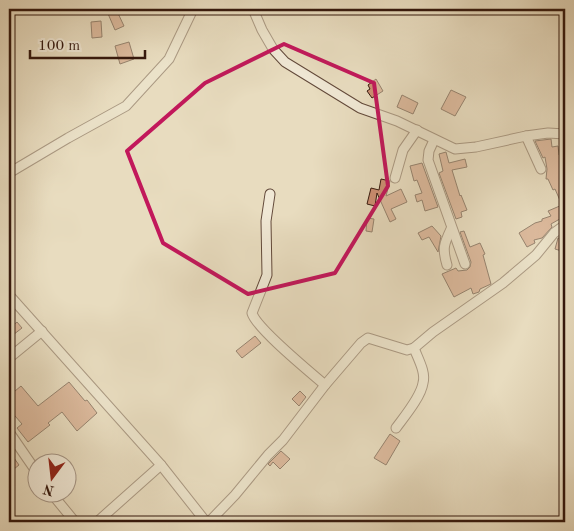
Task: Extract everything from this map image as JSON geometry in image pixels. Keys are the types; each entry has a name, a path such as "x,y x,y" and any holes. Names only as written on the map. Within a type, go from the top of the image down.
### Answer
{"street":[{"path":"9,174 126,106 169,59 193,9"},
{"path":"253,9 273,49 286,62 360,108 398,121 455,149 476,147 526,136 548,133 565,134"},
{"path":"395,178 404,150 417,130"},
{"path":"526,136 541,169"},
{"path":"434,140 429,151 428,160 465,264"},
{"path":"270,194 266,221 267,275 252,313 253,318 325,385"},
{"path":"9,295 161,465 207,522 235,496 283,440 361,342 368,338 407,350 414,348 433,332 503,283 536,254 554,233 565,225"},
{"path":"447,265 444,244 451,229"},
{"path":"9,358 42,331"},
{"path":"396,428 424,384 423,372 414,348"},
{"path":"9,432 28,460"},
{"path":"97,522 161,465"},
{"path":"60,504 75,522"}],"highlighted area":[{"path":"284,44 374,83 388,186 335,273 248,294 163,243 127,151 205,83"}],"building":[{"path":"106,9 116,9 124,26 115,30"},
{"path":"101,21 102,37 92,38 91,22"},
{"path":"129,42 134,59 120,64 115,46"},
{"path":"376,79 383,91 372,98 367,91 370,89 368,85"},
{"path":"451,90 466,97 455,116 441,109"},
{"path":"402,95 418,103 413,114 397,107"},
{"path":"551,139 552,147 558,146 559,155 565,153 563,184 565,183 565,216 551,224 552,227 542,238 534,240 535,243 527,247 519,233 542,221 542,219 551,216 548,211 562,205 555,189 553,190 548,179 546,179 545,157 543,158 535,141"},
{"path":"446,152 449,163 465,159 467,167 452,170 460,196 467,210 461,212 462,217 456,219 439,173 443,171 439,154"},
{"path":"422,163 438,207 425,211 422,200 417,202 415,195 422,193 417,180 414,181 410,166"},
{"path":"381,179 390,181 386,196 401,189 407,202 391,209 396,219 390,222 377,193 375,206 367,204 371,188 379,190"},
{"path":"367,218 374,219 372,232 366,231"},
{"path":"432,226 441,236 438,252 429,237 422,240 418,233"},
{"path":"464,231 470,247 480,243 485,254 483,255 491,284 480,289 479,292 473,294 471,288 454,297 442,274 456,268 458,271 467,270 470,267 471,262 460,232"},
{"path":"558,238 565,240 565,252 555,249"},
{"path":"17,322 22,328 9,338 9,329"},
{"path":"255,336 261,343 242,358 236,351"},
{"path":"69,382 97,413 77,431 62,412 48,423 50,425 28,442 17,428 22,424 9,409 9,396 21,386 38,406"},
{"path":"300,391 306,397 299,406 292,399"},
{"path":"390,434 400,441 386,465 374,458"},
{"path":"9,451 19,465 9,473"},
{"path":"281,451 290,459 280,469 273,462 270,466 268,464"}]}
